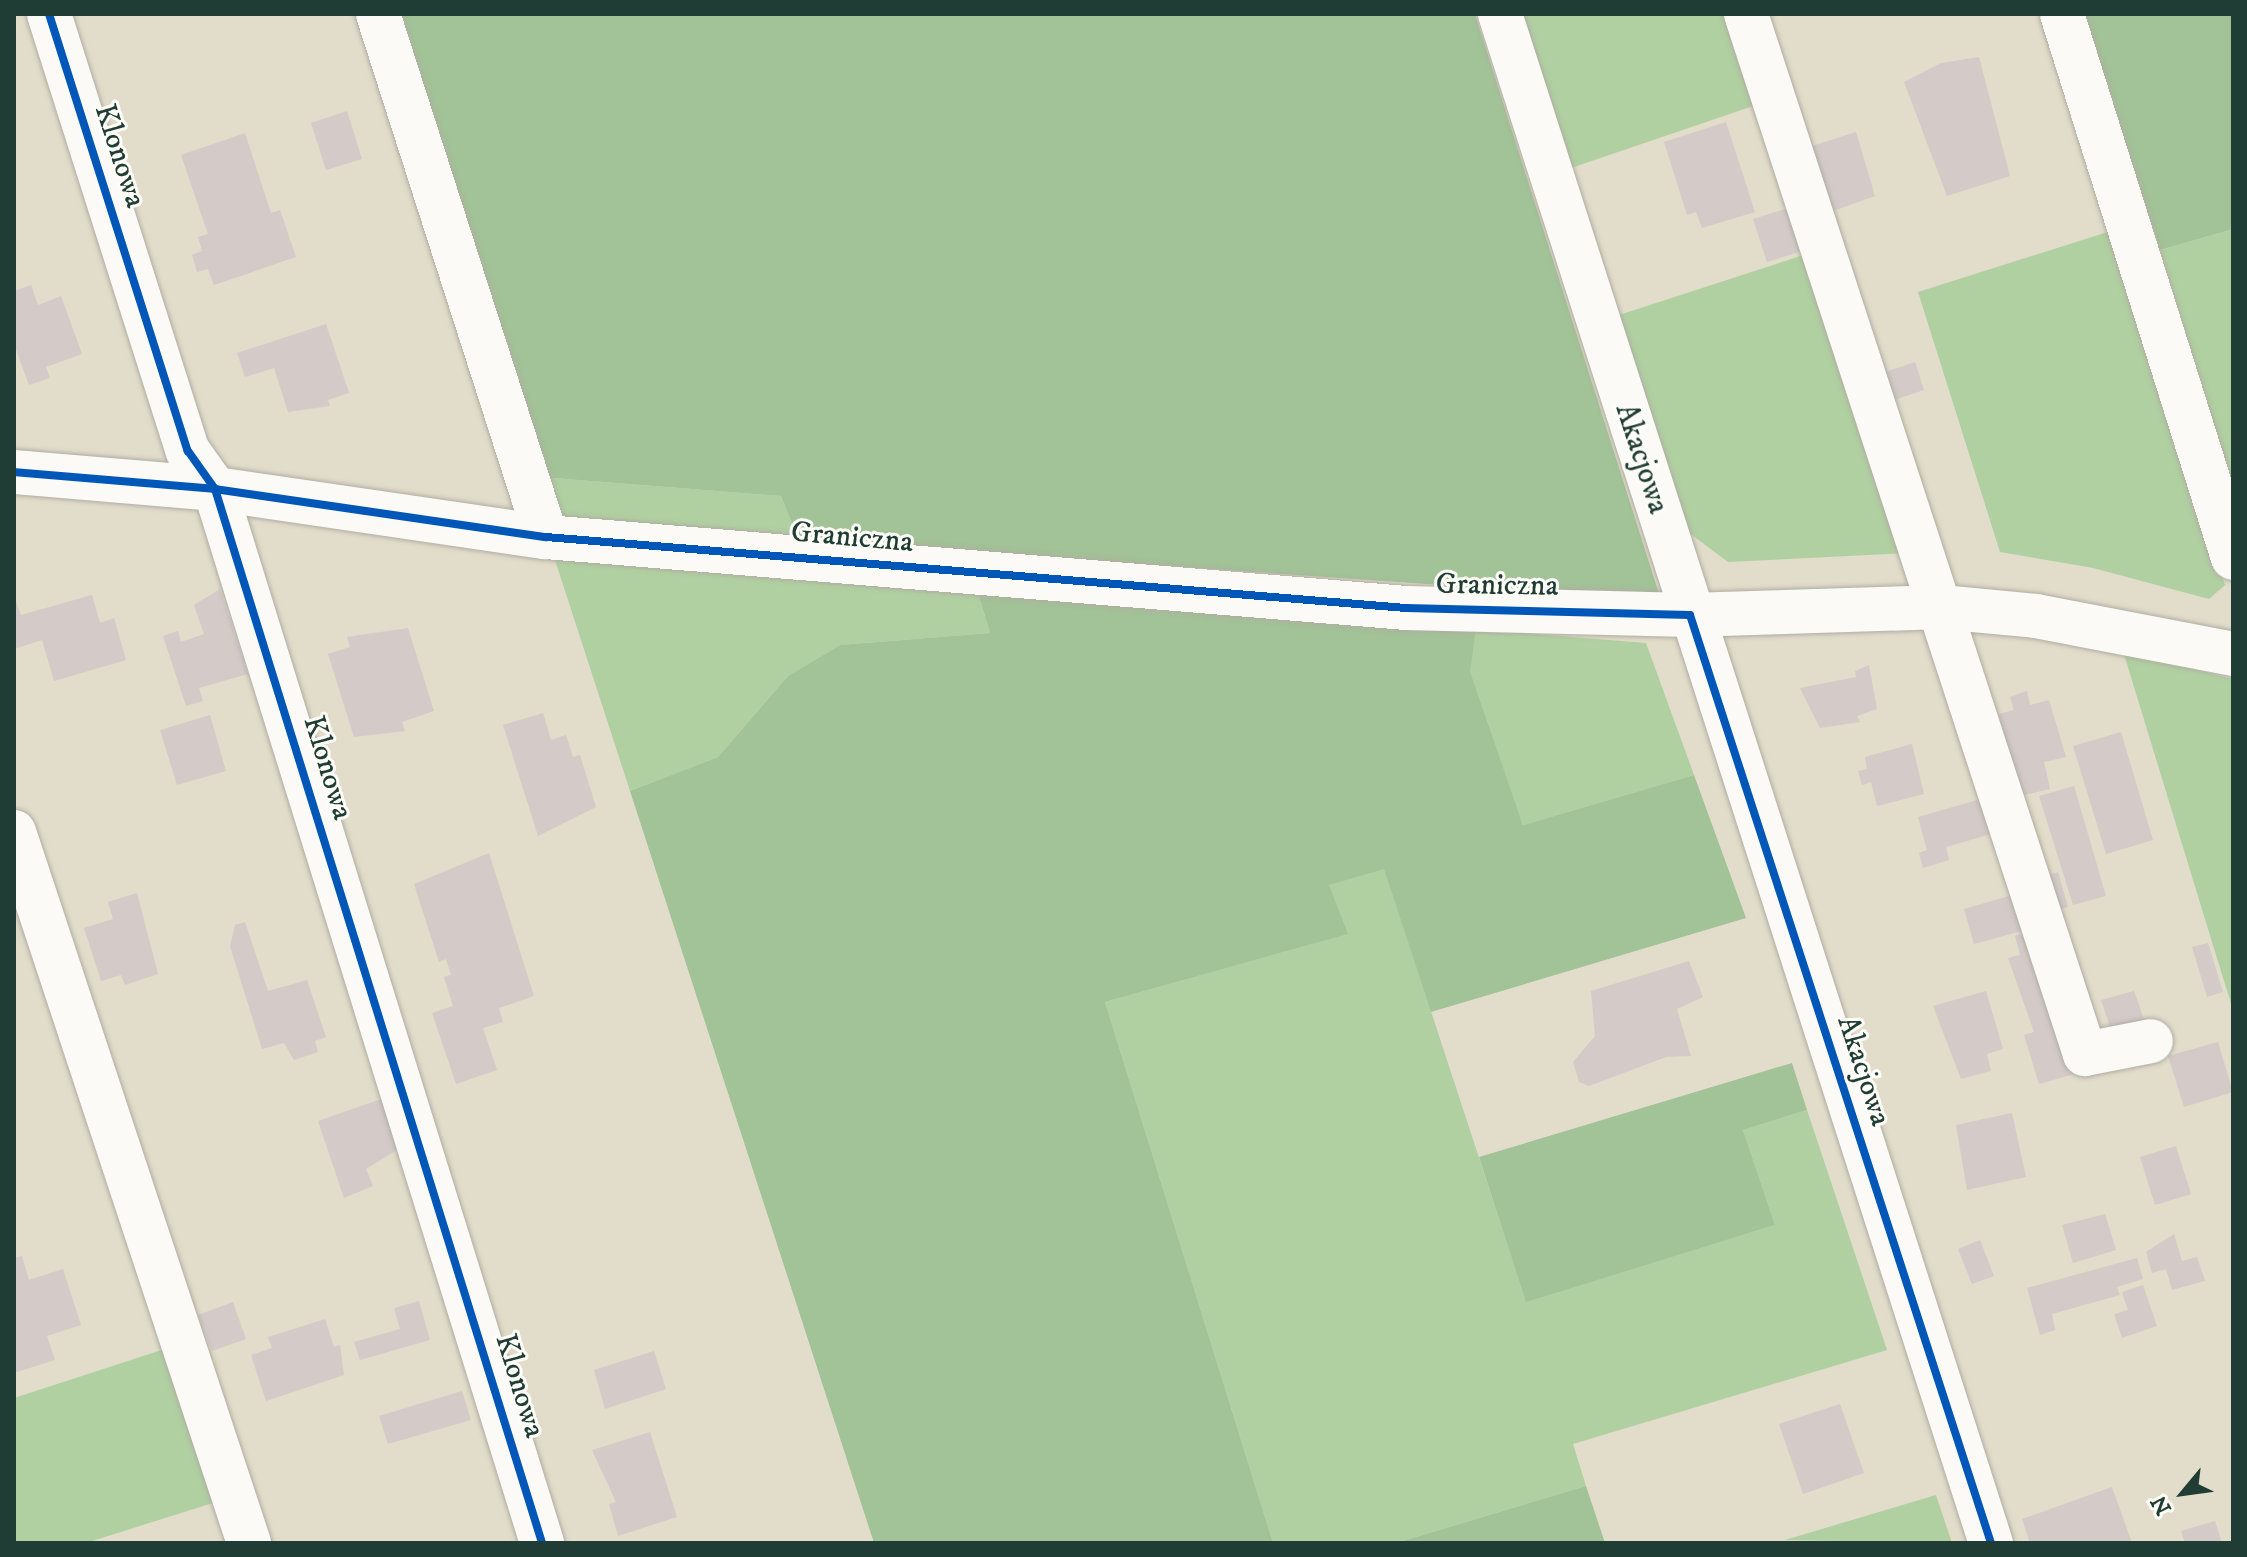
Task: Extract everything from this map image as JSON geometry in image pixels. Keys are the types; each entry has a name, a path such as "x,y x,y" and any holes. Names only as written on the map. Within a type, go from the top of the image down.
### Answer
{"street":[{"name":"Klonowa","path":"49,14 188,451 215,489 542,1543"},
{"path":"378,14 546,537"},
{"name":"Akacjowa","path":"1500,14 1690,615 1991,1543"},
{"path":"1746,14 2085,1054 2151,1041"},
{"path":"2062,14 2233,558"},
{"name":"Graniczna","path":"14,472 215,489 546,537 1406,608 1690,615 1941,607 2036,616 2233,654"},
{"path":"14,832 249,1543"}],"green space":[{"path":"392,14 1475,14 1661,600 799,541 781,496 541,477"},
{"path":"1519,14 1738,14 1765,102 1568,169"},
{"path":"2084,14 2233,14 2233,229 2160,250"},
{"path":"2233,229 2233,485 2160,250"},
{"path":"2114,230 2225,585 2209,599 2093,568 2000,552 1918,292"},
{"path":"1813,252 1908,553 1728,562 1688,532 1616,316"},
{"path":"541,477 781,496 799,541 555,523"},
{"path":"554,557 977,590 990,633 840,645 788,676 718,757 630,791"},
{"path":"977,590 1476,629 1470,672 1523,825 1694,775 1746,918 1431,1012 1384,869 1329,885 1348,934 1105,1002 1273,1543 874,1543 630,791 718,757 788,676 840,645 990,633"},
{"path":"1476,629 1646,643 1694,775 1523,825 1469,672"},
{"path":"2123,651 2233,679 2233,1010 2212,942"},
{"path":"1384,868 1526,1301 1775,1225 1743,1130 1807,1110 1887,1350 1573,1444 1586,1486 1396,1543 1273,1543 1105,1002 1347,934 1328,885"},
{"path":"1792,1063 1807,1110 1743,1130 1775,1225 1526,1302 1479,1157"},
{"path":"168,1348 219,1501 86,1543 14,1543 14,1398"},
{"path":"1586,1486 1605,1543 1396,1543"},
{"path":"1936,1495 1952,1543 1785,1540"}],"building":[{"path":"1979,57 2010,176 1947,196 1904,82 1941,63"},
{"path":"347,111 362,159 326,170 311,123"},
{"path":"1726,122 1755,212 1702,228 1696,212 1687,215 1664,142"},
{"path":"1856,132 1875,196 1830,212 1809,147"},
{"path":"245,133 271,213 280,210 296,257 214,285 208,269 197,272 192,255 202,251 198,237 208,234 181,155"},
{"path":"1788,208 1802,251 1767,262 1753,219"},
{"path":"31,285 38,305 61,296 82,354 46,367 50,378 29,385 14,344 14,291"},
{"path":"326,324 349,393 328,400 330,406 288,412 274,368 245,377 237,353"},
{"path":"1915,362 1924,390 1888,402 1879,374"},
{"path":"220,589 248,674 199,688 203,701 186,706 163,636 178,631 181,642 204,634 194,605"},
{"path":"92,595 100,623 114,618 126,660 54,681 42,640 14,649 14,596 21,615"},
{"path":"408,628 434,711 402,722 405,731 354,737 328,654 350,647 347,637"},
{"path":"1869,665 1877,709 1857,716 1860,722 1820,728 1800,688 1856,677 1855,671"},
{"path":"2027,691 2030,705 2049,700 2066,757 2044,762 2050,789 2011,798 1999,714 2014,710 2010,697"},
{"path":"543,713 551,740 566,735 573,757 580,755 596,807 538,836 503,725"},
{"path":"210,715 226,771 177,785 160,730"},
{"path":"2121,732 2153,840 2106,854 2073,746"},
{"path":"1912,744 1924,794 1877,806 1871,782 1862,785 1858,771 1867,769 1865,757"},
{"path":"2074,786 2106,896 2073,905 2039,796"},
{"path":"1995,795 2005,830 1946,847 1949,860 1923,868 1919,853 1927,850 1918,817"},
{"path":"489,853 534,996 499,1008 503,1022 483,1028 497,1070 456,1084 432,1013 453,1006 444,977 451,975 446,959 439,962 414,884"},
{"path":"2058,872 2068,907 2053,912 2042,877"},
{"path":"2023,892 2033,928 1974,944 1964,909"},
{"path":"137,893 158,974 125,985 121,975 101,981 84,928 113,919 108,902"},
{"path":"245,922 268,991 307,980 326,1037 315,1041 318,1052 294,1060 284,1043 262,1049 230,946 235,925"},
{"path":"2037,929 2082,1072 2039,1084 2024,1035 2034,1032 2008,958 2020,955 2015,936"},
{"path":"2208,943 2223,992 2207,997 2192,947"},
{"path":"1689,961 1703,997 1677,1009 1691,1056 1666,1057 1589,1086 1579,1082 1573,1062 1595,1036 1591,991"},
{"path":"1986,991 2003,1049 1987,1054 1991,1071 1961,1079 1933,1006"},
{"path":"2134,991 2148,1031 2115,1041 2101,1000"},
{"path":"2218,1042 2233,1092 2184,1107 2168,1056"},
{"path":"384,1098 402,1147 366,1169 373,1186 344,1198 318,1121"},
{"path":"2012,1113 2026,1177 1967,1190 1956,1125"},
{"path":"2176,1146 2191,1194 2155,1205 2140,1157"},
{"path":"2105,1214 2116,1250 2073,1263 2062,1225"},
{"path":"2174,1234 2182,1261 2197,1257 2205,1281 2172,1290 2166,1269 2152,1273 2146,1252"},
{"path":"1980,1240 1994,1276 1972,1284 1958,1249"},
{"path":"22,1256 29,1280 63,1269 81,1325 47,1336 55,1360 14,1373 14,1258"},
{"path":"2137,1258 2143,1279 2117,1287 2120,1295 2052,1314 2055,1330 2040,1335 2027,1288"},
{"path":"2143,1285 2157,1326 2122,1338 2114,1314 2128,1310 2122,1292"},
{"path":"419,1301 430,1340 360,1360 354,1342 400,1329 394,1308"},
{"path":"233,1302 246,1339 212,1351 198,1315"},
{"path":"325,1319 334,1347 340,1345 344,1375 266,1401 251,1355 272,1348 268,1337"},
{"path":"654,1351 666,1389 605,1409 594,1370"},
{"path":"462,1391 471,1420 388,1444 379,1416"},
{"path":"1840,1404 1864,1473 1803,1494 1779,1424"},
{"path":"650,1432 677,1517 618,1536 609,1504 616,1502 592,1450"},
{"path":"2112,1487 2132,1543 2030,1543 2022,1519"},
{"path":"2215,1521 2222,1543 2185,1543 2181,1531"}],"cycle path":[{"path":"49,14 188,451 215,489 542,1543"},
{"path":"14,472 215,489 546,537 1406,608 1690,615 1991,1543"}]}
